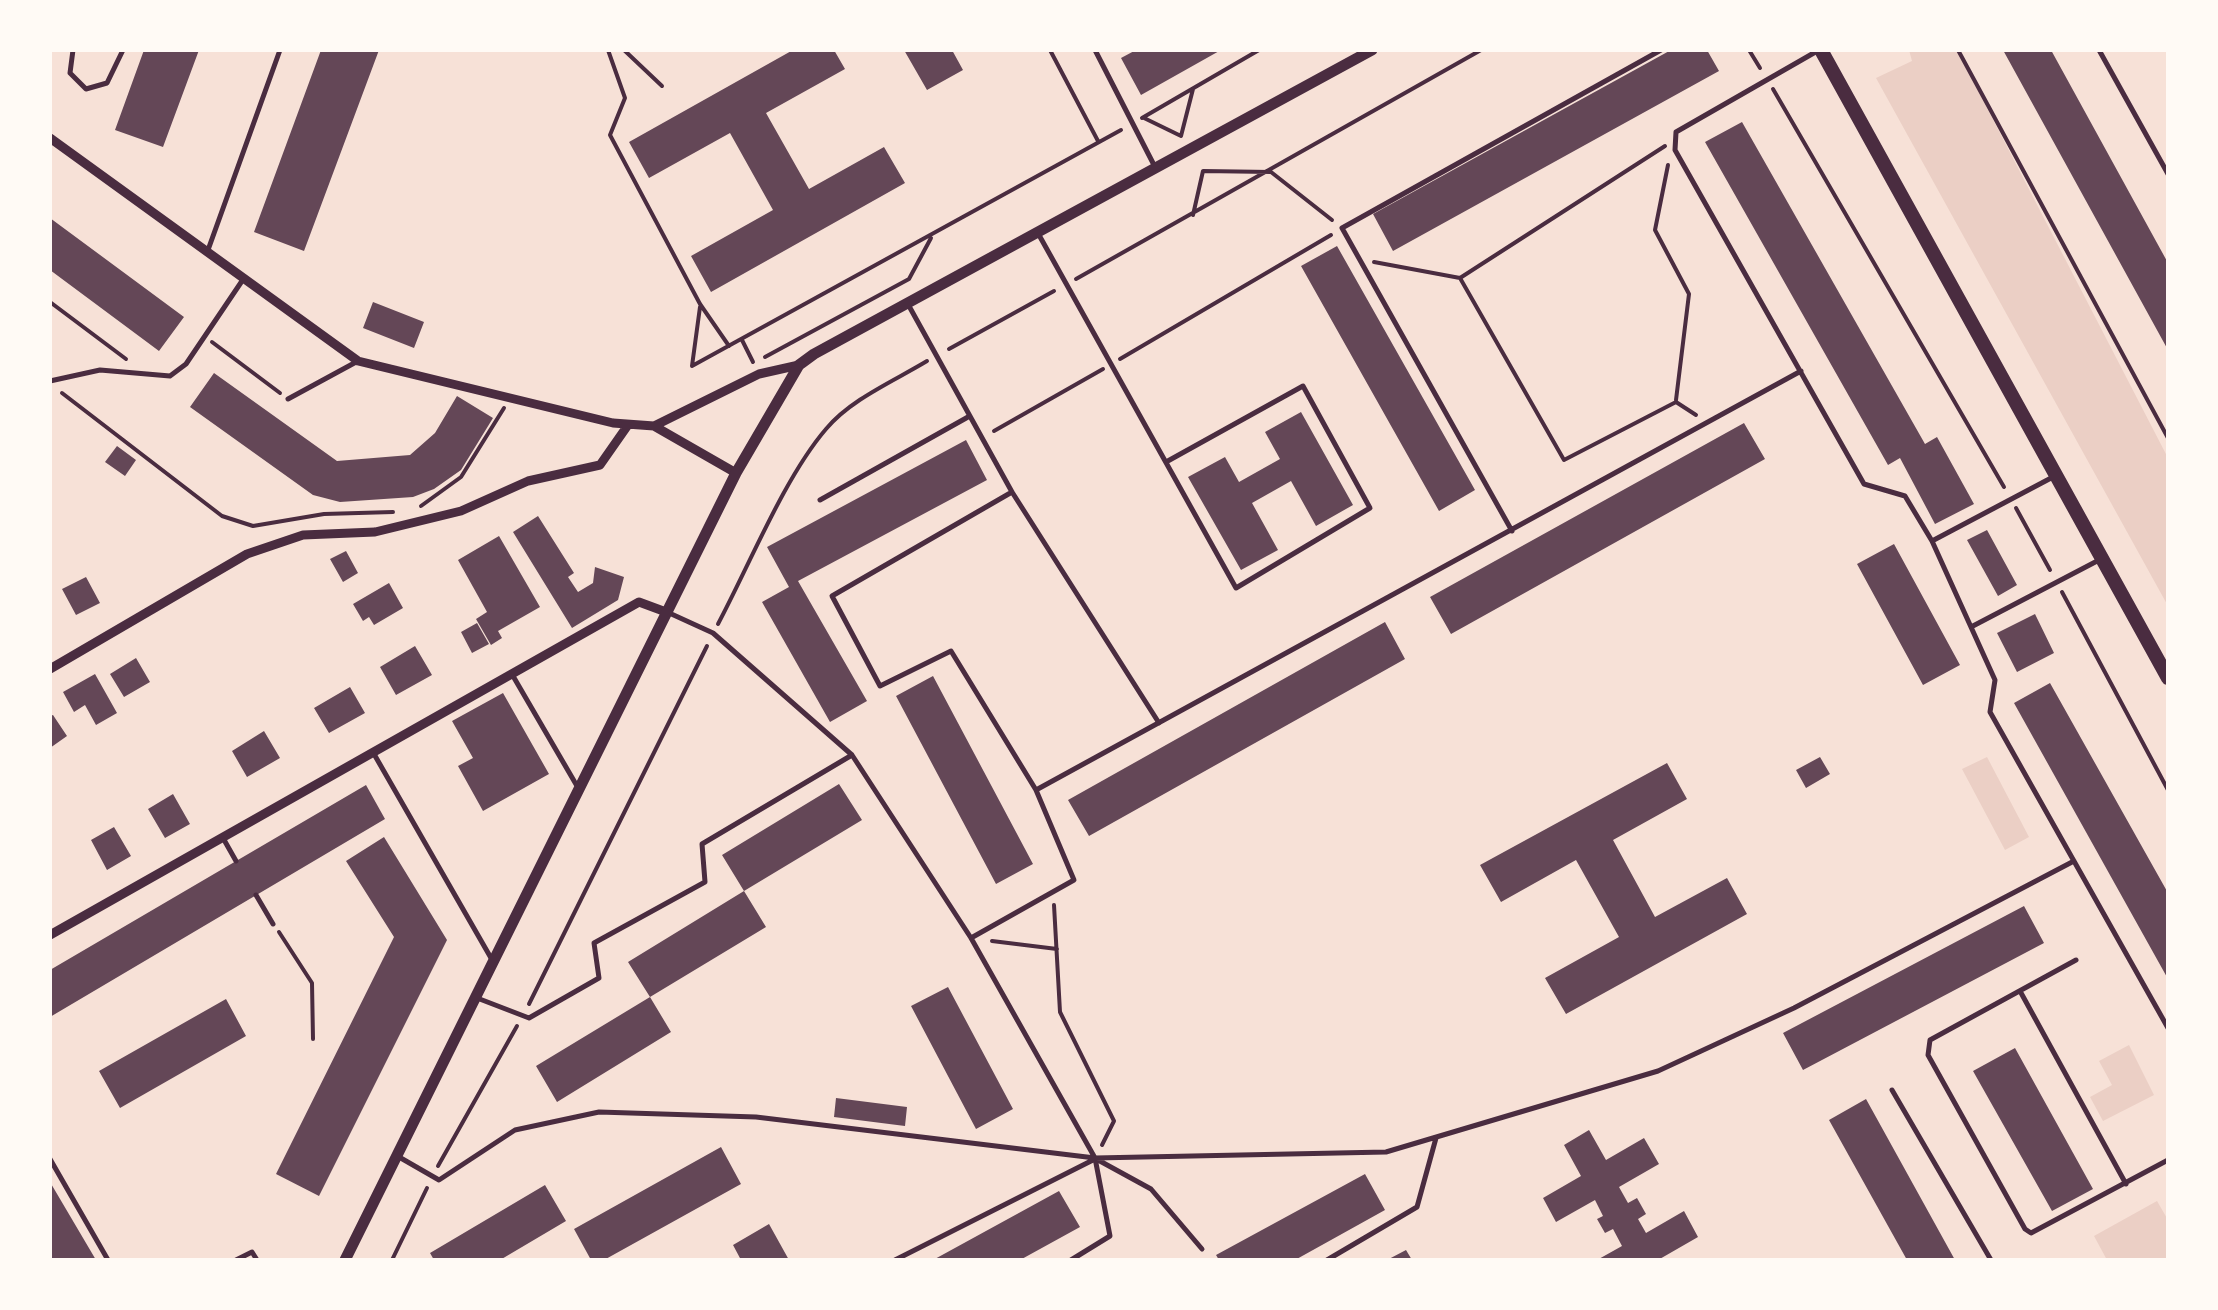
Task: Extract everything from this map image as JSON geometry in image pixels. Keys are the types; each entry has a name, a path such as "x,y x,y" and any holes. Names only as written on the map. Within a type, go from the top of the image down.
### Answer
{"main road":[{"path":"1820,50 2168,678"}],"street":[{"path":"654,426 759,374 799,365 1372,50"},
{"path":"50,138 358,362 628,425 654,426 736,473"},
{"path":"344,1260 736,473 799,365"},
{"path":"50,669 247,554 303,535 375,532 462,510 528,481 600,465 628,425"},
{"path":"50,935 639,602 666,612"}],"lane":[{"path":"73,50 70,73 86,88 107,83 123,50"},
{"path":"206,252 280,50"},
{"path":"1095,50 1156,168"},
{"path":"1512,531 1342,228 1660,50"},
{"path":"1820,50 1676,132 1673,141 1864,484 1905,496 1932,541 1995,680 1990,712 2168,1028"},
{"path":"2099,50 2168,174"},
{"path":"1038,232 1236,588 1370,508 1303,386 1166,462"},
{"path":"50,382 100,370 170,376 186,364 244,278"},
{"path":"907,303 1012,492 1159,723"},
{"path":"288,399 358,362"},
{"path":"1036,790 1801,371"},
{"path":"820,500 968,417"},
{"path":"1932,541 2056,476"},
{"path":"971,938 1074,880 1036,790 951,651 880,686 832,596 1012,492"},
{"path":"1971,627 2102,558"},
{"path":"666,612 713,633 852,755 971,938 1096,1158 1110,1236 1071,1260"},
{"path":"512,676 578,788"},
{"path":"374,754 492,960"},
{"path":"474,997 529,1018 599,978 594,943 705,882 702,844 852,755"},
{"path":"223,838 236,861"},
{"path":"396,1156 439,1180 515,1130 599,1112 756,1117 1096,1158 1386,1152 1658,1071 1794,1008 2074,861"},
{"path":"256,895 274,924"},
{"path":"2076,960 1930,1040 1927,1048 1976,1142 2031,1233 2168,1160"},
{"path":"2020,991 2126,1184"},
{"path":"1892,1090 1991,1260"},
{"path":"1327,1260 1417,1208 1436,1137"},
{"path":"50,1158 108,1260"},
{"path":"1096,1158 1152,1189 1202,1250"},
{"path":"896,1260 1096,1158"},
{"path":"236,1260 252,1252 257,1260"}],"path":[{"path":"608,50 625,98 610,135 700,304 730,346"},
{"path":"624,50 662,86"},
{"path":"1050,50 1098,141"},
{"path":"700,304 692,366 1133,124 1259,50"},
{"path":"1749,50 2012,500 2168,790"},
{"path":"1958,50 2168,438"},
{"path":"1143,118 1181,136 1192,89"},
{"path":"1360,259 1460,278 1673,141"},
{"path":"1673,141 1655,230 1689,294 1676,402"},
{"path":"982,438 1342,228 1271,172 1204,171 1193,215"},
{"path":"741,340 753,362 853,310 909,279 933,235"},
{"path":"1460,278 1564,460 1676,402"},
{"path":"50,302 146,374"},
{"path":"204,336 288,399"},
{"path":"50,382 222,516 253,526 324,514 396,512"},
{"path":"1676,402 1708,423"},
{"path":"414,511 460,477 505,407"},
{"path":"1054,891 1060,1012 1114,1121 1096,1158"},
{"path":"274,924 312,983 313,1040"},
{"path":"971,938 1057,949"}],"shaded area":[{"path":"1909,50 1957,50 2168,458 2168,606 1876,78 1912,61"},
{"path":"1987,757 2029,837 2005,850 1962,769"},
{"path":"2129,1045 2154,1095 2103,1121 2090,1097 2112,1085 2099,1061"},
{"path":"2157,1201 2168,1220 2168,1260 2107,1260 2094,1236"}],"building":[{"path":"144,50 199,50 163,147 115,130"},
{"path":"321,50 379,50 304,251 254,232"},
{"path":"793,50 834,50 845,69 766,113 809,189 884,147 905,183 711,292 691,256 773,210 730,133 649,178 629,142"},
{"path":"904,50 952,50 963,70 927,90"},
{"path":"1136,50 1221,50 1141,95 1121,58"},
{"path":"1671,50 1707,50 1719,71 1393,251 1373,214"},
{"path":"2003,50 2051,50 2168,263 2168,350"},
{"path":"1742,122 1925,444 1937,437 1974,504 1935,524 1900,458 1888,465 1705,142"},
{"path":"50,218 184,317 159,351 50,270"},
{"path":"1337,246 1475,490 1439,511 1301,266"},
{"path":"373,302 424,322 414,348 363,328"},
{"path":"214,373 337,461 410,455 435,433 457,396 493,418 461,470 434,489 413,497 340,502 313,495 190,407"},
{"path":"1301,412 1353,505 1316,526 1291,481 1252,503 1278,550 1241,570 1188,477 1225,457 1239,482 1280,459 1265,432"},
{"path":"1744,423 1765,459 1451,634 1430,597"},
{"path":"966,440 987,480 798,581 867,701 830,722 762,602 789,587 767,547"},
{"path":"117,446 136,460 125,476 105,462"},
{"path":"538,516 574,573 568,577 578,592 593,583 595,567 624,577 618,600 572,628 513,532"},
{"path":"1987,530 2017,585 1998,596 1967,540"},
{"path":"499,536 540,607 498,631 502,638 491,645 476,619 487,612 458,560"},
{"path":"1894,544 1960,665 1923,685 1857,564"},
{"path":"346,551 358,573 343,582 330,559"},
{"path":"86,577 100,603 76,615 62,589"},
{"path":"389,583 403,608 374,625 369,617 363,621 353,604"},
{"path":"2035,614 2054,653 2017,672 1997,633"},
{"path":"1385,622 1405,659 1089,836 1068,800"},
{"path":"477,623 489,644 472,653 461,632"},
{"path":"415,646 432,675 396,695 380,667"},
{"path":"136,658 150,682 124,697 110,674"},
{"path":"95,674 117,713 96,725 85,705 74,712 63,692"},
{"path":"933,676 1033,864 996,884 896,696"},
{"path":"2050,683 2168,893 2168,979 2014,703"},
{"path":"350,687 365,713 329,733 314,708"},
{"path":"503,693 549,774 483,811 458,766 473,758 452,721"},
{"path":"50,716 67,736 50,748"},
{"path":"264,731 280,758 247,777 232,751"},
{"path":"1820,757 1830,774 1806,788 1796,770"},
{"path":"1667,763 1687,799 1613,840 1655,917 1727,878 1747,914 1566,1014 1545,978 1619,937 1576,860 1501,902 1480,865"},
{"path":"839,784 862,820 744,891 722,855"},
{"path":"366,785 385,819 50,1017 50,970"},
{"path":"173,794 190,824 165,838 148,809"},
{"path":"114,827 131,856 107,870 91,840"},
{"path":"384,837 447,940 319,1196 276,1174 394,937 346,861"},
{"path":"744,891 766,927 650,997 628,962"},
{"path":"2024,906 2044,943 1803,1070 1783,1033"},
{"path":"948,987 1013,1109 976,1129 911,1006"},
{"path":"650,997 671,1032 557,1102 536,1066"},
{"path":"226,999 246,1036 120,1108 99,1071"},
{"path":"2015,1048 2093,1189 2052,1211 1973,1071"},
{"path":"836,1098 907,1107 905,1126 834,1117"},
{"path":"1866,1099 1955,1260 1907,1260 1829,1120"},
{"path":"1589,1130 1606,1160 1644,1138 1659,1164 1619,1187 1628,1203 1637,1198 1646,1214 1638,1219 1646,1233 1684,1211 1698,1237 1658,1260 1597,1260 1622,1246 1613,1229 1605,1233 1597,1219 1603,1216 1595,1200 1556,1222 1543,1198 1581,1176 1564,1145"},
{"path":"721,1147 741,1184 604,1260 591,1260 574,1229"},
{"path":"1365,1174 1385,1210 1295,1260 1219,1260 1216,1255"},
{"path":"50,1182 96,1260 50,1260"},
{"path":"545,1185 566,1221 500,1260 434,1260 430,1253"},
{"path":"1059,1191 1080,1227 1020,1260 933,1260"},
{"path":"769,1224 789,1260 741,1260 733,1245"},
{"path":"1406,1250 1412,1260 1387,1260"}]}
